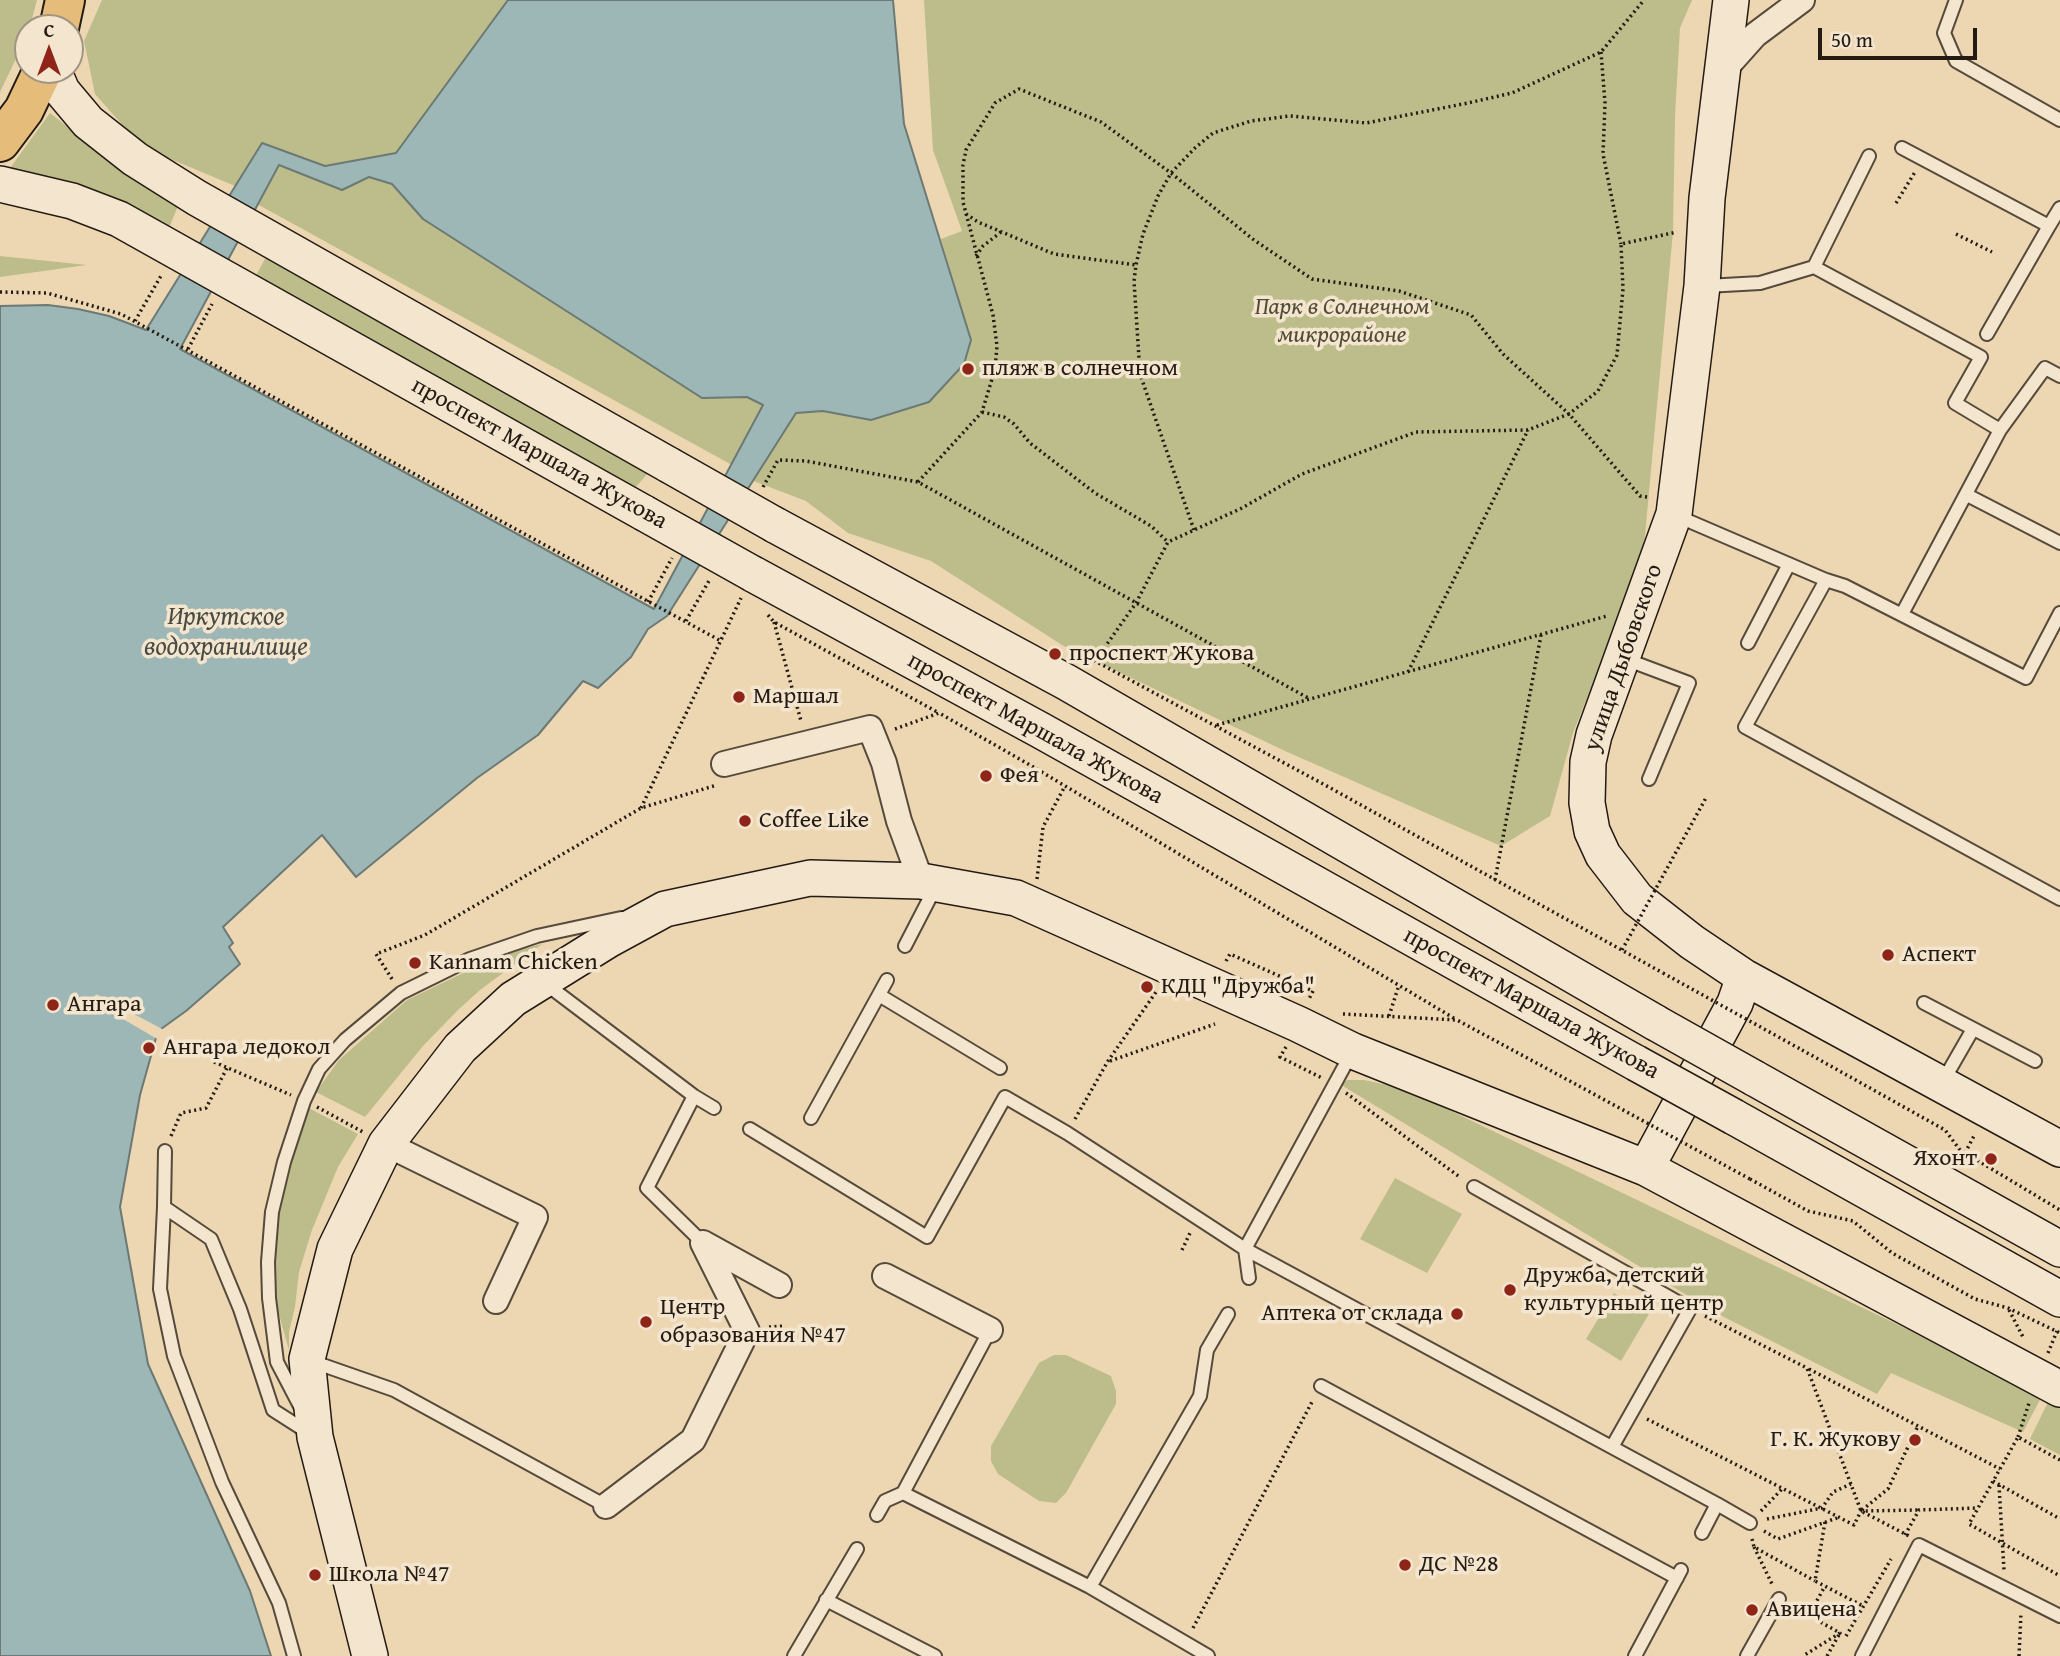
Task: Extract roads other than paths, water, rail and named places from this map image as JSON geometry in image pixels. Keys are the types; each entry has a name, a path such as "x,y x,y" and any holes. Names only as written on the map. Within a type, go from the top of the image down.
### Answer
{"main road":[{"name":"улица Дыбовского","path":"1731,0 1705,231 1702,286 1675,507 1594,734 1588,762 1587,803 1592,831 1603,855 1637,899 1692,942 1744,977 2060,1149"},
{"path":"0,142 24,110 36,84"},
{"name":"проспект Маршала Жукова","path":"59,84 88,122 135,159 197,198 775,525 1066,682 1656,1023 2060,1249"},
{"name":"проспект Маршала Жукова","path":"0,184 88,206 119,219 166,258 249,292 644,513 749,581 1040,730 2060,1299"},
{"path":"370,1656 315,1437 307,1359 335,1250 386,1144 460,1048 513,999 541,981 665,909 810,878 929,882 1016,898 1353,1051 1646,1168 2046,1392"},
{"path":"1646,1168 1735,1003 1744,977"}],"street":[{"path":"1722,72 1755,35 1802,0"},
{"path":"722,774 807,744 870,728 884,763 899,821 929,882"},
{"path":"386,1144 535,1217 496,1301"},
{"path":"703,1244 779,1285"},
{"path":"606,1506 692,1440 747,1331 703,1244"},
{"path":"885,1276 990,1330"}],"lane":[{"path":"1956,0 1944,33 1956,61 2060,120"},
{"path":"1902,148 2049,226"},
{"path":"1814,267 1869,156"},
{"path":"1987,334 2060,208"},
{"path":"1702,286 1760,284 1814,267 1981,357 1955,403 2000,430"},
{"path":"1902,614 2000,430 2045,368 2060,376"},
{"path":"1967,495 2060,543"},
{"path":"1675,507 1789,564 1845,586 2026,678 2060,613"},
{"path":"1748,643 1789,564"},
{"path":"1826,580 1745,727 2060,900"},
{"path":"1622,658 1689,683 1649,779"},
{"path":"905,946 929,882"},
{"path":"315,1437 277,1362 268,1274 272,1212 284,1162 304,1101 319,1069 345,1040 401,993 470,959 537,936 665,909"},
{"path":"811,1118 887,980"},
{"path":"541,981 694,1096 714,1108"},
{"path":"879,995 1000,1068"},
{"path":"1924,1003 2035,1061"},
{"path":"1942,1083 1973,1028"},
{"path":"1249,1278 1245,1249 1353,1051"},
{"path":"694,1096 648,1188 703,1244"},
{"path":"750,1129 927,1237 1005,1097 1067,1133 1245,1249 1750,1523"},
{"path":"165,1151 160,1289 174,1356 222,1482 279,1603 294,1656"},
{"path":"1474,1187 1690,1309 1612,1447"},
{"path":"163,1207 211,1238 240,1310 273,1410 315,1437"},
{"path":"1090,1587 1200,1396 1207,1350 1228,1314"},
{"path":"877,1515 885,1501 903,1493 990,1330"},
{"path":"307,1359 394,1390 606,1506"},
{"path":"1321,1386 1679,1574 1635,1656"},
{"path":"903,1493 1090,1587 1208,1656"},
{"path":"1702,1533 1717,1504"},
{"path":"1864,1652 1919,1545 2060,1616"},
{"path":"794,1656 857,1549"},
{"path":"1747,1656 1779,1599"},
{"path":"826,1600 934,1656"}],"water":[{"name":"Иркутское водохранилище","path":"508,0 893,0 904,124 971,340 964,364 929,402 871,420 823,411 796,413 667,616 648,629 631,657 598,688 583,681 538,735 477,778 356,877 322,835 223,927 233,943 229,947 240,964 161,1029 156,1038 140,1095 120,1207 148,1364 250,1591 271,1656 0,1656 0,306 48,305 78,309 109,316 146,330 262,143 325,166 396,153","holes":["279,165 342,190 369,177 392,184 423,219 702,398 747,397 763,405 654,609 180,349"]}],"place":[{"name":"пляж в солнечном","path":"968,369"},
{"name":"проспект Жукова","path":"1055,654"},
{"name":"Маршал","path":"739,697"},
{"name":"Фея","path":"986,776"},
{"name":"Coffee Like","path":"745,821"},
{"name":"Аспект","path":"1888,955"},
{"name":"Kannam Chicken","path":"415,963"},
{"name":"КДЦ \"Дружба\"","path":"1147,987"},
{"name":"Ангара","path":"53,1005"},
{"name":"Ангара ледокол","path":"149,1048"},
{"name":"Яхонт","path":"1991,1159"},
{"name":"Дружба, детский культурный центр","path":"1510,1290"},
{"name":"Аптека от склада","path":"1457,1314"},
{"name":"Центр образования №47","path":"646,1322"},
{"name":"Г. К. Жукову","path":"1915,1440"},
{"name":"ДС №28","path":"1405,1565"},
{"name":"Школа №47","path":"315,1575"},
{"name":"Авицена","path":"1752,1610"}],"park label":[{"name":"Парк в Солнечном микрорайоне","path":"1342,322"}]}
